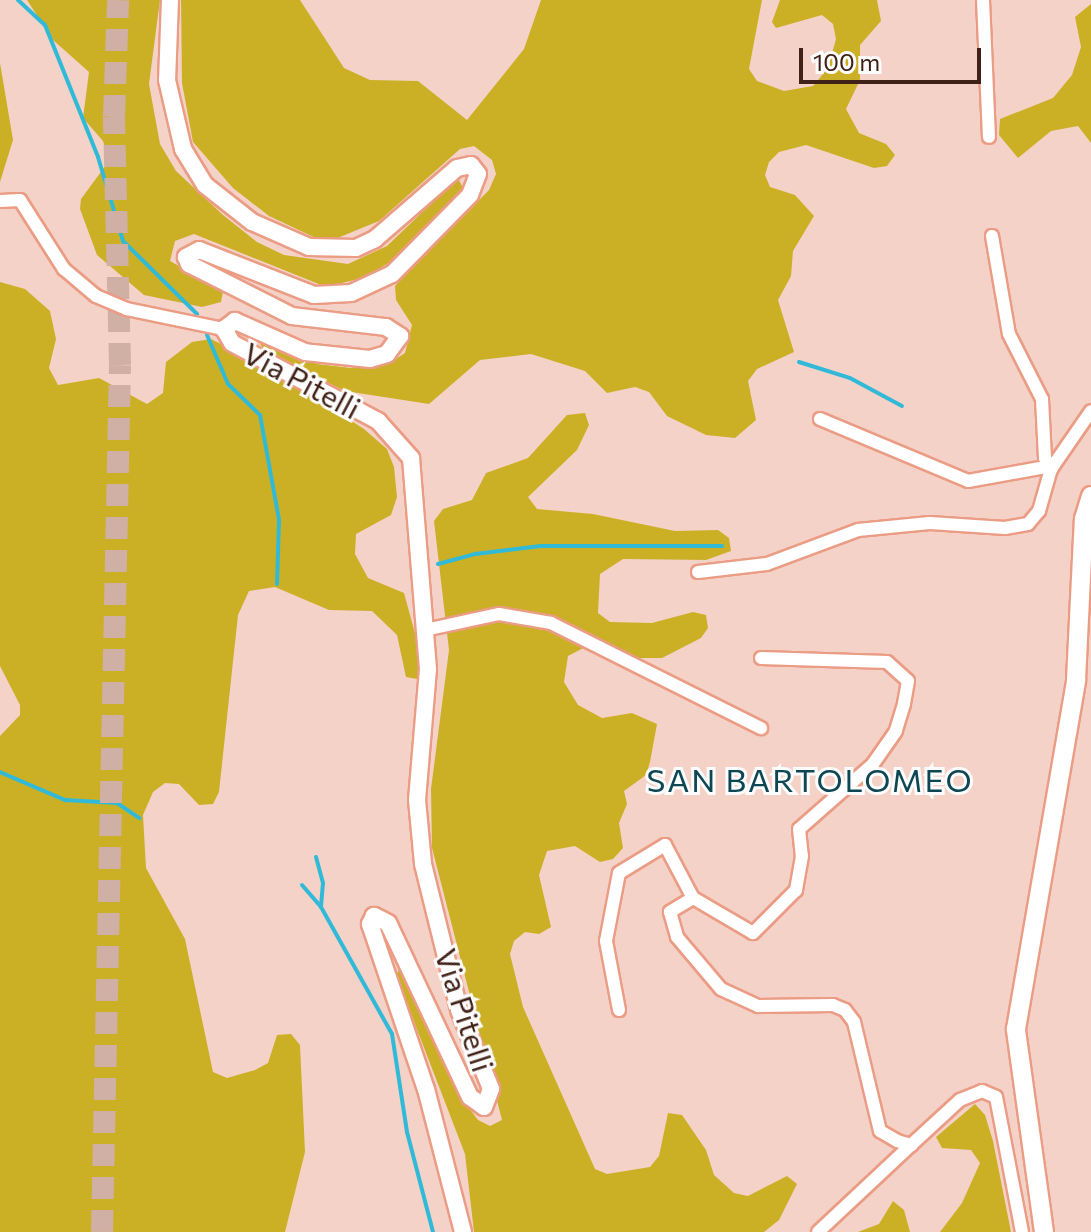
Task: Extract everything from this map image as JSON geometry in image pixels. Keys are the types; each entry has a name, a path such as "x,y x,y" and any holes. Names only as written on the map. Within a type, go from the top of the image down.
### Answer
{"main road":[{"path":"1044,1232 1016,1029 1076,680 1084,519 1091,496"}],"street":[{"name":"Via Pitelli","path":"170,0 167,80 183,149 205,185 252,222 309,247 356,248 375,239 457,168 471,165 478,174 470,195 392,274 351,293 314,295 199,250 187,254 189,264 292,316 394,331 400,340 387,354 370,359 305,352 240,322 230,321 224,329 232,343 355,406 402,444 414,468 428,669 417,800 423,864 459,1010 491,1089 484,1107 470,1097 388,923 374,916 370,924 426,1089 463,1232"},
{"path":"983,0 989,137"},
{"path":"0,201 20,200 64,269 96,296 127,309 224,329"},
{"path":"698,572 767,564 858,530 930,523 1016,528 1039,511 1048,468 1042,399 1009,334 992,236"},
{"path":"820,419 968,481 1048,468 1091,411"},
{"path":"425,630 499,614 551,623 761,728"},
{"path":"619,1010 606,941 619,873 665,845 693,898 753,933 796,890 802,856 799,829 873,764 896,731 908,681 887,662 761,658"},
{"path":"693,898 670,912 677,937 721,989 758,1006 833,1005 845,1010 854,1022 880,1131 911,1145"},
{"path":"818,1232 960,1100 982,1091 996,1097 1022,1232"}],"shaded area":[{"path":"27,0 160,0 149,84 160,144 176,171 223,215 257,242 284,255 348,264 387,246 458,178 463,188 401,255 366,277 326,287 194,234 175,241 170,261 223,291 221,302 202,307 144,295 97,255 80,209 81,199 109,161 103,141 83,118 89,72 53,40"},
{"path":"181,0 300,0 344,68 370,80 418,81 467,120 524,49 541,0 762,0 749,69 757,81 784,91 813,86 828,68 836,39 833,24 822,15 776,28 772,22 780,0 877,0 881,21 860,45 860,80 846,109 859,133 886,144 895,155 887,166 874,168 806,145 779,152 769,162 765,175 770,187 795,195 814,216 793,251 791,276 778,300 794,352 757,369 748,381 756,420 735,438 706,435 667,416 649,392 635,387 607,393 585,371 531,354 480,360 429,404 345,391 265,352 258,340 317,364 351,368 393,361 405,353 412,325 396,300 395,286 489,190 496,174 492,160 474,146 460,149 379,221 335,239 320,240 269,216 233,188 193,142 182,83"},
{"path":"1091,4 1091,143 1078,126 1051,131 1018,158 999,135 1000,119 1053,98 1072,75 1081,47 1075,17"},
{"path":"0,63 13,140 0,182"},
{"path":"0,282 25,289 50,311 56,339 49,368 58,385 99,378 147,404 163,393 166,362 192,342 211,339 272,370 364,429 387,449 394,467 397,497 391,515 356,534 355,554 368,578 404,593 422,659 417,679 406,677 397,635 372,611 329,610 275,587 249,591 238,615 219,792 213,804 199,805 179,784 165,783 153,792 143,815 146,868 185,939 213,1072 227,1078 268,1063 277,1035 291,1034 300,1045 305,1152 285,1232 0,1232 0,736 20,715 20,705 0,666"},
{"path":"585,413 589,425 577,450 528,497 537,509 593,514 675,531 718,530 729,538 731,551 706,560 623,559 600,574 598,613 610,622 652,623 693,612 706,615 708,628 701,638 662,658 633,658 591,644 568,656 564,682 578,705 602,718 632,713 657,724 650,762 646,775 624,791 627,804 619,823 623,848 613,859 600,862 575,846 547,851 539,875 551,927 539,934 525,932 514,941 510,954 523,1007 595,1169 607,1174 650,1167 659,1156 668,1113 682,1115 706,1150 714,1175 734,1193 748,1196 787,1176 797,1184 779,1220 764,1232 474,1232 465,1154 396,975 401,966 460,1096 478,1120 490,1126 502,1120 432,848 431,789 449,650 434,521 443,509 472,500 486,473 528,458 567,415"},
{"path":"975,1104 985,1115 993,1141 1011,1232 940,1232 962,1203 980,1163 971,1150 942,1148 936,1137"},
{"path":"893,1201 904,1210 910,1232 858,1232 879,1224"}],"waterway":[{"path":"18,0 45,25 98,157 123,241 197,314"},
{"path":"207,335 228,384 260,415 279,520 277,584"},
{"path":"799,362 850,378 902,406"},
{"path":"438,564 475,554 541,546 722,546"},
{"path":"0,772 65,800 117,803 139,818"},
{"path":"316,857 323,883 321,907"},
{"path":"302,885 321,907 392,1034 407,1132 433,1232"}],"tunnel":[{"path":"102,1232 120,365 114,117 118,0"}],"district":[{"name":"SAN BARTOLOMEO","path":"810,779"}]}
